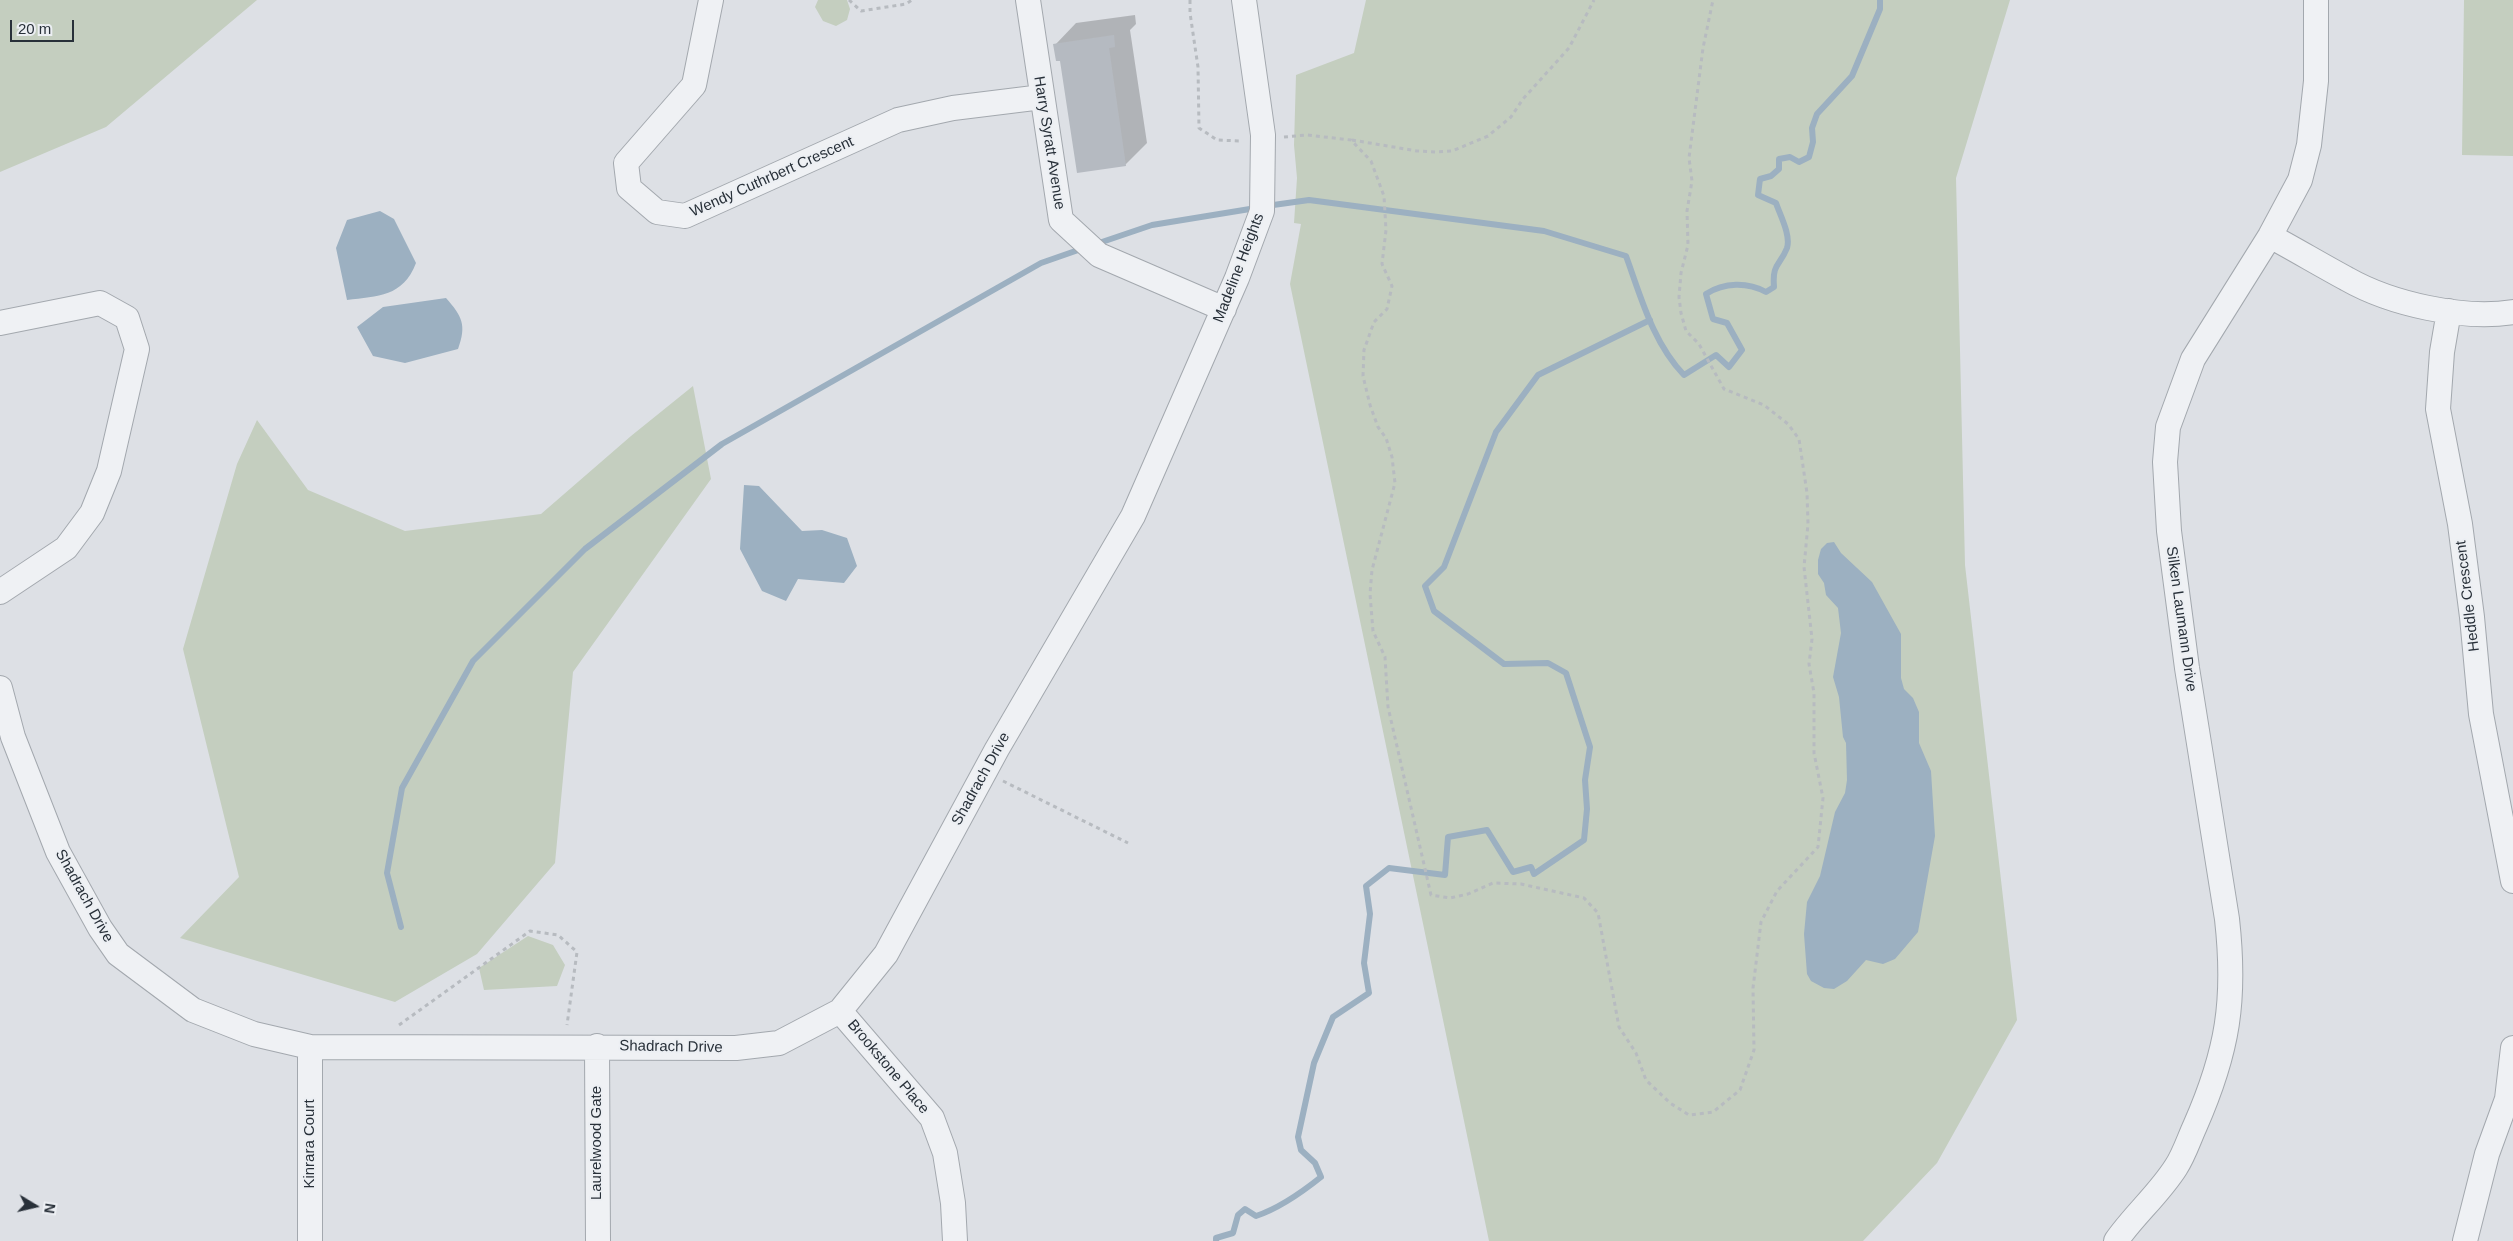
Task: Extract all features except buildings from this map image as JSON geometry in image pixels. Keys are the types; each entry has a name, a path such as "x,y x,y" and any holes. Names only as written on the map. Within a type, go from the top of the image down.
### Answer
{"street":[{"name":"Wendy Cuthrbert Crescent","path":"711,0 694,85 626,163 629,188 657,212 685,216 898,120 953,108 1042,97"},
{"name":"Harry Syratt Avenue","path":"1028,0 1061,220 1099,256 1224,309"},
{"name":"Madeline Heights","path":"1180,410 1224,309 1262,210 1263,135 1244,0"},
{"name":"Silken Laumann Drive","path":"2116,1241 2176,1167 2222,1058 2230,1010 2232,960 2187,668 2169,531 2164,462 2168,427 2193,359 2270,236 2300,180 2309,145 2316,81 2316,0"},
{"path":"2270,236 2347,280 2417,305 2493,315 2513,312"},
{"path":"0,323 100,303 127,318 137,349 110,471 92,514 66,548 0,592"},
{"name":"Heddle Crescent","path":"2449,310 2442,352 2438,409 2460,524 2472,618 2481,714 2513,881"},
{"name":"Shadrach Drive","path":"0,688 13,737 58,852 100,928 118,954 193,1010 254,1034 310,1047 596,1046 736,1048 779,1042 840,1011 886,954 985,772 1133,516 1180,410"},
{"name":"Brookstone Place","path":"840,1011 932,1118 945,1153 955,1241"},
{"name":"Laurelwood Gate","path":"596,1046 598,1241"},
{"name":"Kinrara Court","path":"310,1047 310,1241"},
{"path":"2465,1241 2488,1154 2507,1099 2513,1048"}],"path":[{"path":"849,0 860,11 906,4 912,0"},
{"path":"1351,140 1371,141 1417,151 1437,152 1452,151 1488,136 1510,118 1524,99 1569,48 1594,0"},
{"path":"1384,196 1386,224 1382,264 1392,286 1387,309 1374,322 1364,350 1363,376 1370,405 1378,427 1386,438 1392,457 1395,483 1372,570 1370,594 1373,631 1385,658 1388,707 1431,895 1450,898 1468,894 1493,883 1571,893 1584,898 1598,913 1620,1027 1636,1053 1646,1080 1670,1103 1689,1115 1713,1112 1740,1090 1754,1050 1753,988 1761,922 1777,891 1818,847 1823,798 1814,753 1814,693 1809,664 1812,639 1804,567 1808,524 1807,493 1799,439 1788,424 1764,406 1724,389 1699,344 1686,331 1678,297 1681,273 1688,245 1687,211 1692,181 1689,158 1703,48 1713,0"},
{"path":"985,772 1128,843"},
{"path":"370,1047 530,931 558,935 577,952 571,984 566,1046"}],"green space":[{"path":"0,0 257,0 106,127 0,172"},
{"path":"818,0 847,0 850,9 847,20 836,26 823,21 815,7"},
{"path":"1366,0 2010,0 1956,178 1965,565 2017,1020 1937,1163 1863,1241 1489,1241 1290,284 1301,224 1294,223 1297,178 1294,145 1296,75 1354,53"},
{"path":"2464,0 2513,0 2513,156 2462,155"},
{"path":"693,386 711,479 573,672 555,863 477,954 395,1002 180,938 239,877 183,649 237,464 257,420 308,490 405,531 541,514 631,436"},
{"path":"528,936 553,945 565,965 557,986 484,990 479,968"}],"water":[{"path":"380,211 394,219 416,263 411,274 397,289 379,296 347,300 336,248 347,220"},
{"path":"446,298 456,310 461,321 462,333 458,349 405,363 373,356 357,327 383,307"},
{"path":"744,485 759,486 802,531 822,530 847,538 857,566 844,583 798,579 786,601 762,591 740,549"},
{"path":"1834,542 1841,553 1872,582 1901,634 1901,678 1904,689 1913,698 1919,712 1919,743 1931,771 1935,836 1918,932 1895,959 1883,964 1866,960 1847,981 1834,989 1824,988 1811,981 1807,974 1804,934 1807,902 1820,876 1835,812 1845,793 1847,780 1846,743 1843,737 1839,697 1833,677 1841,633 1838,608 1826,595 1824,583 1818,574 1818,560 1821,549 1827,543"}],"waterway":[{"path":"1266,206 1309,200 1544,231 1626,256 1656,334 1664,349 1684,375 1716,355 1729,367 1742,350 1727,323 1713,319 1706,294 1728,285 1752,286 1766,292 1774,287 1775,269 1787,248 1788,237 1776,203 1758,195 1760,179 1771,176 1779,169 1779,159 1790,157 1799,162 1809,157 1813,142 1812,128 1817,114 1852,76 1880,9 1880,0"},
{"path":"1096,244 1152,225 1256,208"},
{"path":"401,927 387,873 402,788 473,661 585,549 722,444 1041,263 1084,248"},
{"path":"1216,1241 1216,1238 1233,1233 1238,1215 1245,1209 1256,1216 1265,1213 1290,1200 1321,1177 1315,1163 1301,1150 1298,1137 1314,1063 1333,1017 1369,993 1364,963 1370,914 1366,886 1389,868 1445,875 1448,837 1487,830 1513,872 1531,867 1534,874 1584,840 1587,809 1585,780 1590,747 1566,673 1548,663 1504,664 1434,611 1425,586 1444,567 1496,432 1538,375 1650,320"}]}
